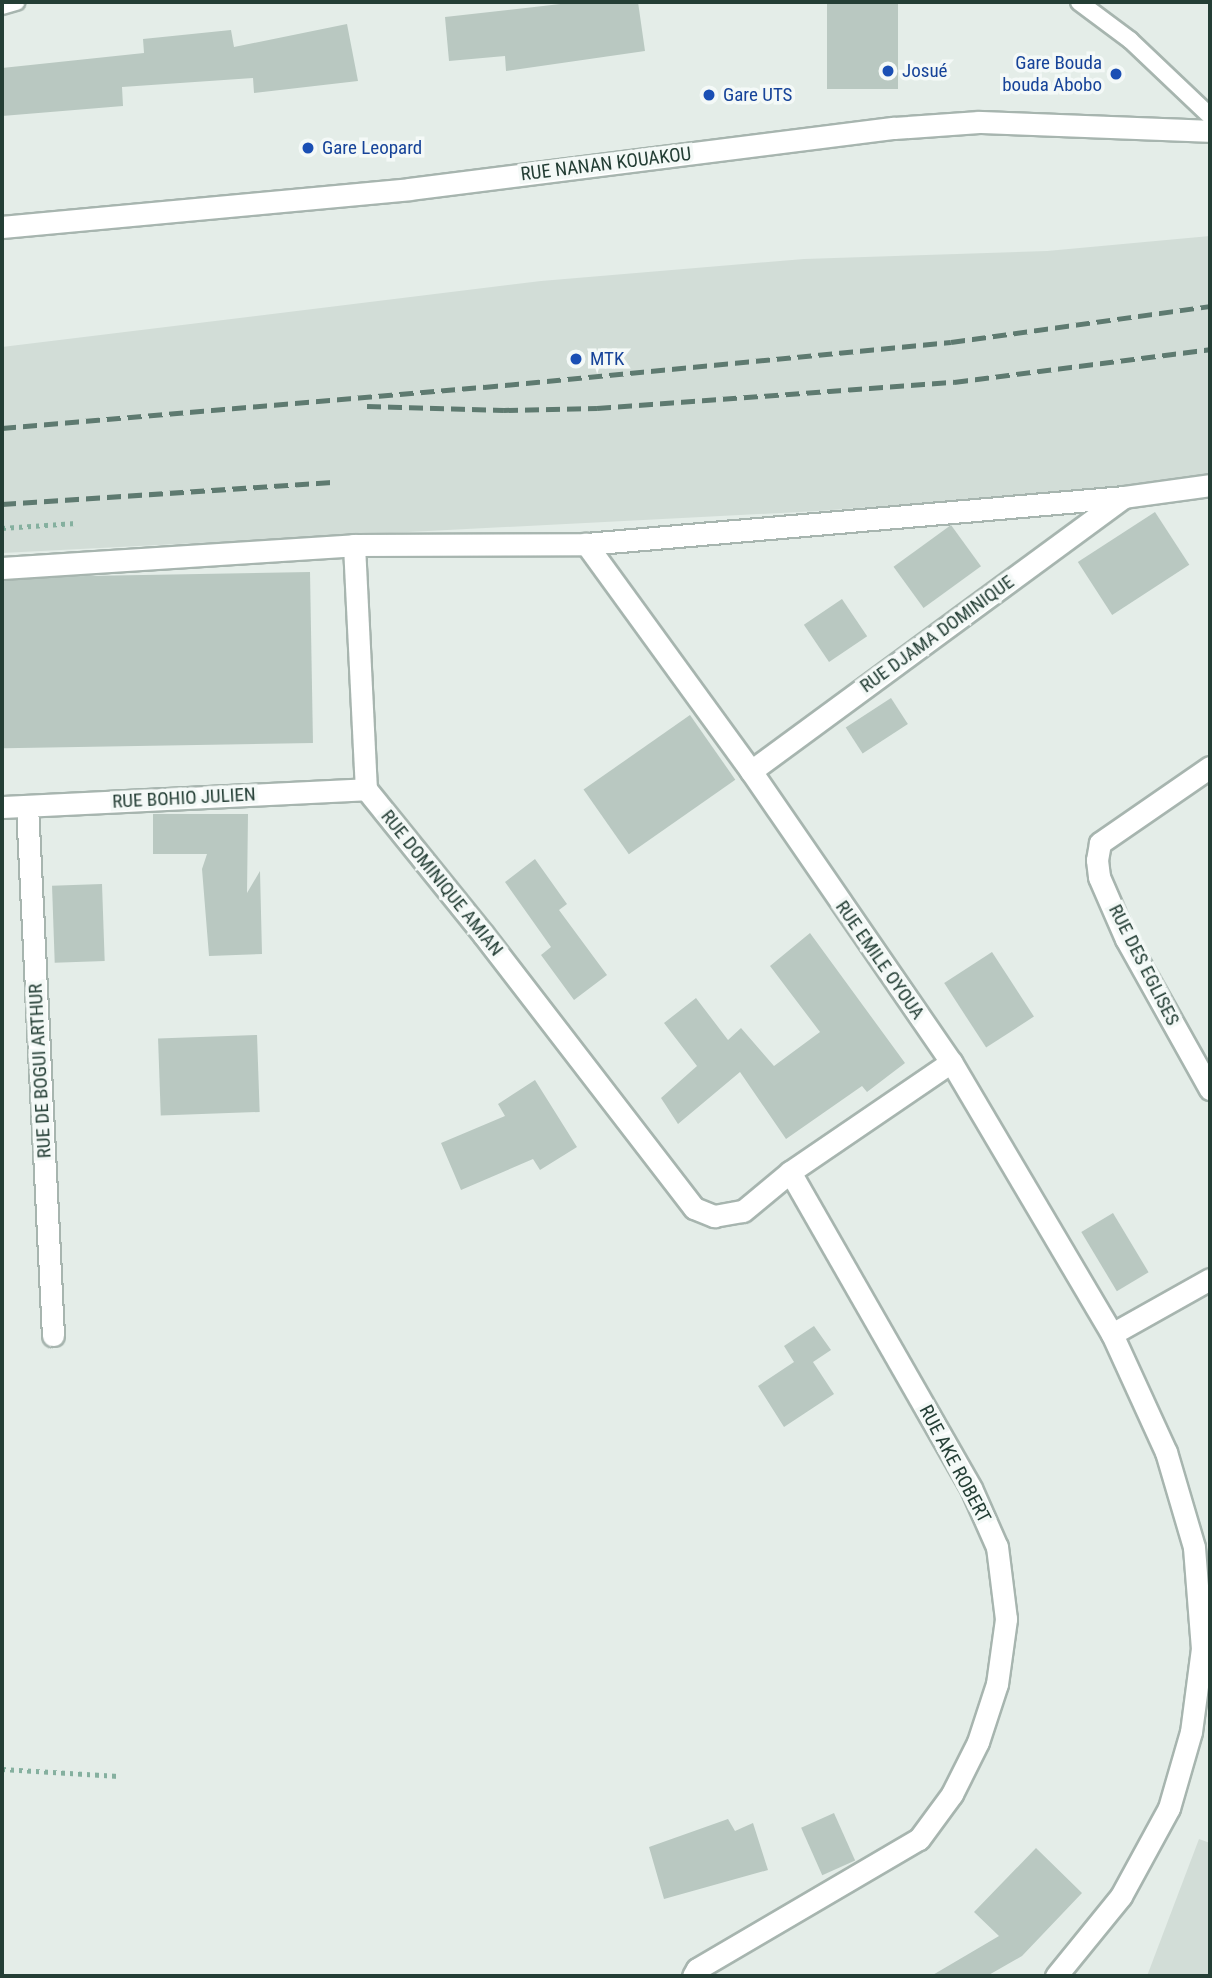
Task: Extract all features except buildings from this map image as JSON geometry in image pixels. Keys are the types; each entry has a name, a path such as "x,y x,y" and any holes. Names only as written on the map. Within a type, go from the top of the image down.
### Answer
{"street":[{"name":"RUE NANAN KOUAKOU","path":"2,227 409,189 894,128 979,122 1210,131"},
{"path":"2,568 354,545 586,544 1124,497 1210,485"},
{"name":"RUE DJAMA DOMINIQUE","path":"751,771 1124,497"},
{"name":"RUE EMILE OYOUA","path":"586,544 751,771 951,1062 1112,1334 1166,1452 1190,1535 1202,1649 1191,1732 1169,1808 1121,1896 1056,1976"},
{"path":"354,545 366,789"},
{"name":"RUE DES EGLISES","path":"1210,767 1100,843 1097,860 1099,877 1126,939 1210,1089"},
{"name":"RUE BOHIO JULIEN","path":"2,807 366,789"},
{"name":"RUE DOMINIQUE AMIAN","path":"366,789 491,944 694,1208 714,1216 743,1211 790,1172 951,1062"},
{"name":"RUE DE BOGUI ARTHUR","path":"27,806 53,1335"},
{"name":"RUE AKE ROBERT","path":"693,1976 697,1969 919,1839 952,1794 978,1742 997,1684 1006,1619 997,1547 971,1488 790,1172"},
{"path":"1112,1334 1210,1279"}],"lane":[{"path":"2,6 16,2"},
{"path":"1079,2 1130,40 1210,116"}],"path":[{"path":"2,528 76,523"},
{"path":"2,1769 119,1776"}],"shaded area":[{"path":"1210,236 1210,475 1126,488 818,511 2,553 2,347 541,281 804,259 1047,251"},
{"path":"1199,1839 1210,1843 1210,1976 1147,1976"}],"railway":[{"path":"2,428 484,387 951,342 1210,306"},
{"path":"367,406 504,410 597,408 954,382 1210,349"},
{"path":"2,504 332,482"}],"place":[{"name":"Josué","path":"888,71"},
{"name":"Gare Bouda bouda Abobo","path":"1116,74"},
{"name":"Gare UTS","path":"709,95"},
{"name":"Gare Leopard","path":"308,148"},
{"name":"MTK","path":"576,359"}]}
